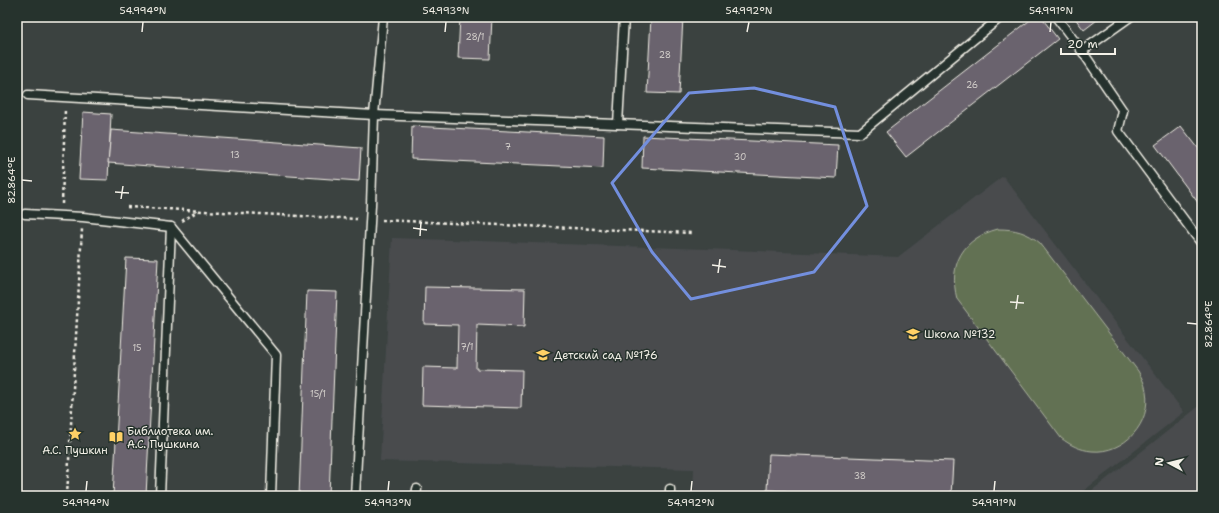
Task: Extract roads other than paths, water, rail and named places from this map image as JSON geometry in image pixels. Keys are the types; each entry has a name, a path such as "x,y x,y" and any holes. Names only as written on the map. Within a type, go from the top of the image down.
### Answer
{"lane":[{"path":"355,496 371,205 374,115 383,17"},
{"path":"618,124 624,17"},
{"path":"28,95 374,115 860,133 1001,17"},
{"path":"1056,17 1082,51 1123,111 1118,131 1202,244"},
{"path":"1082,51 1130,17"},
{"path":"25,214 83,217 171,227 276,355 271,496"},
{"path":"160,496 171,227"}],"place":[{"name":"Школа №132","path":"913,334"},
{"name":"Детский сад №176","path":"543,355"},
{"name":"А.С. Пушкин","path":"75,434"},
{"name":"Библиотека им. А.С. Пушкина","path":"116,437"}]}
